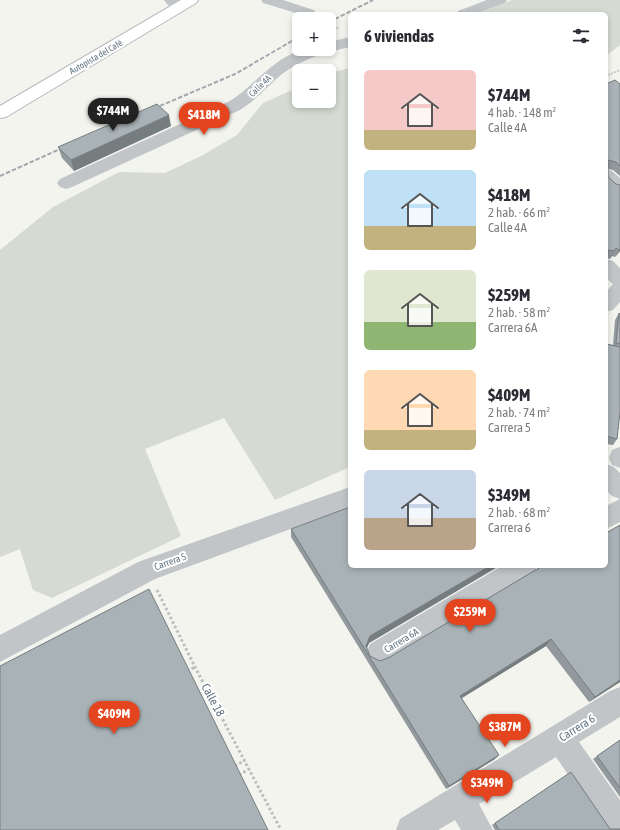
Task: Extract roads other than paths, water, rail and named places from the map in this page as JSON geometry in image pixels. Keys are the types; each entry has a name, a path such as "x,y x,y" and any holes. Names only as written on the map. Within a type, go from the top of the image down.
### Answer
{"highway":[{"name":"Autopista del Café","path":"0,113 181,2"}],"street":[{"path":"268,0 307,12"},
{"path":"468,12 500,0"},
{"path":"336,45 348,42"},
{"name":"Calle 4A","path":"66,183 246,100 273,74 289,62 303,56"},
{"path":"608,177 620,187"},
{"path":"608,268 620,280"},
{"path":"608,303 620,289"},
{"path":"608,476 620,489"},
{"name":"Carrera 5","path":"0,649 147,570 348,498"},
{"path":"608,517 620,510"},
{"name":"Carrera 6A","path":"379,653 523,568"},
{"name":"Carrera 6","path":"411,830 620,701"},
{"path":"560,738 620,825"},
{"path":"460,800 478,830"}],"railway":[{"path":"349,12 373,0"},
{"path":"336,18 348,12"},
{"path":"148,111 235,74 292,41"},
{"path":"0,176 69,145"}]}
